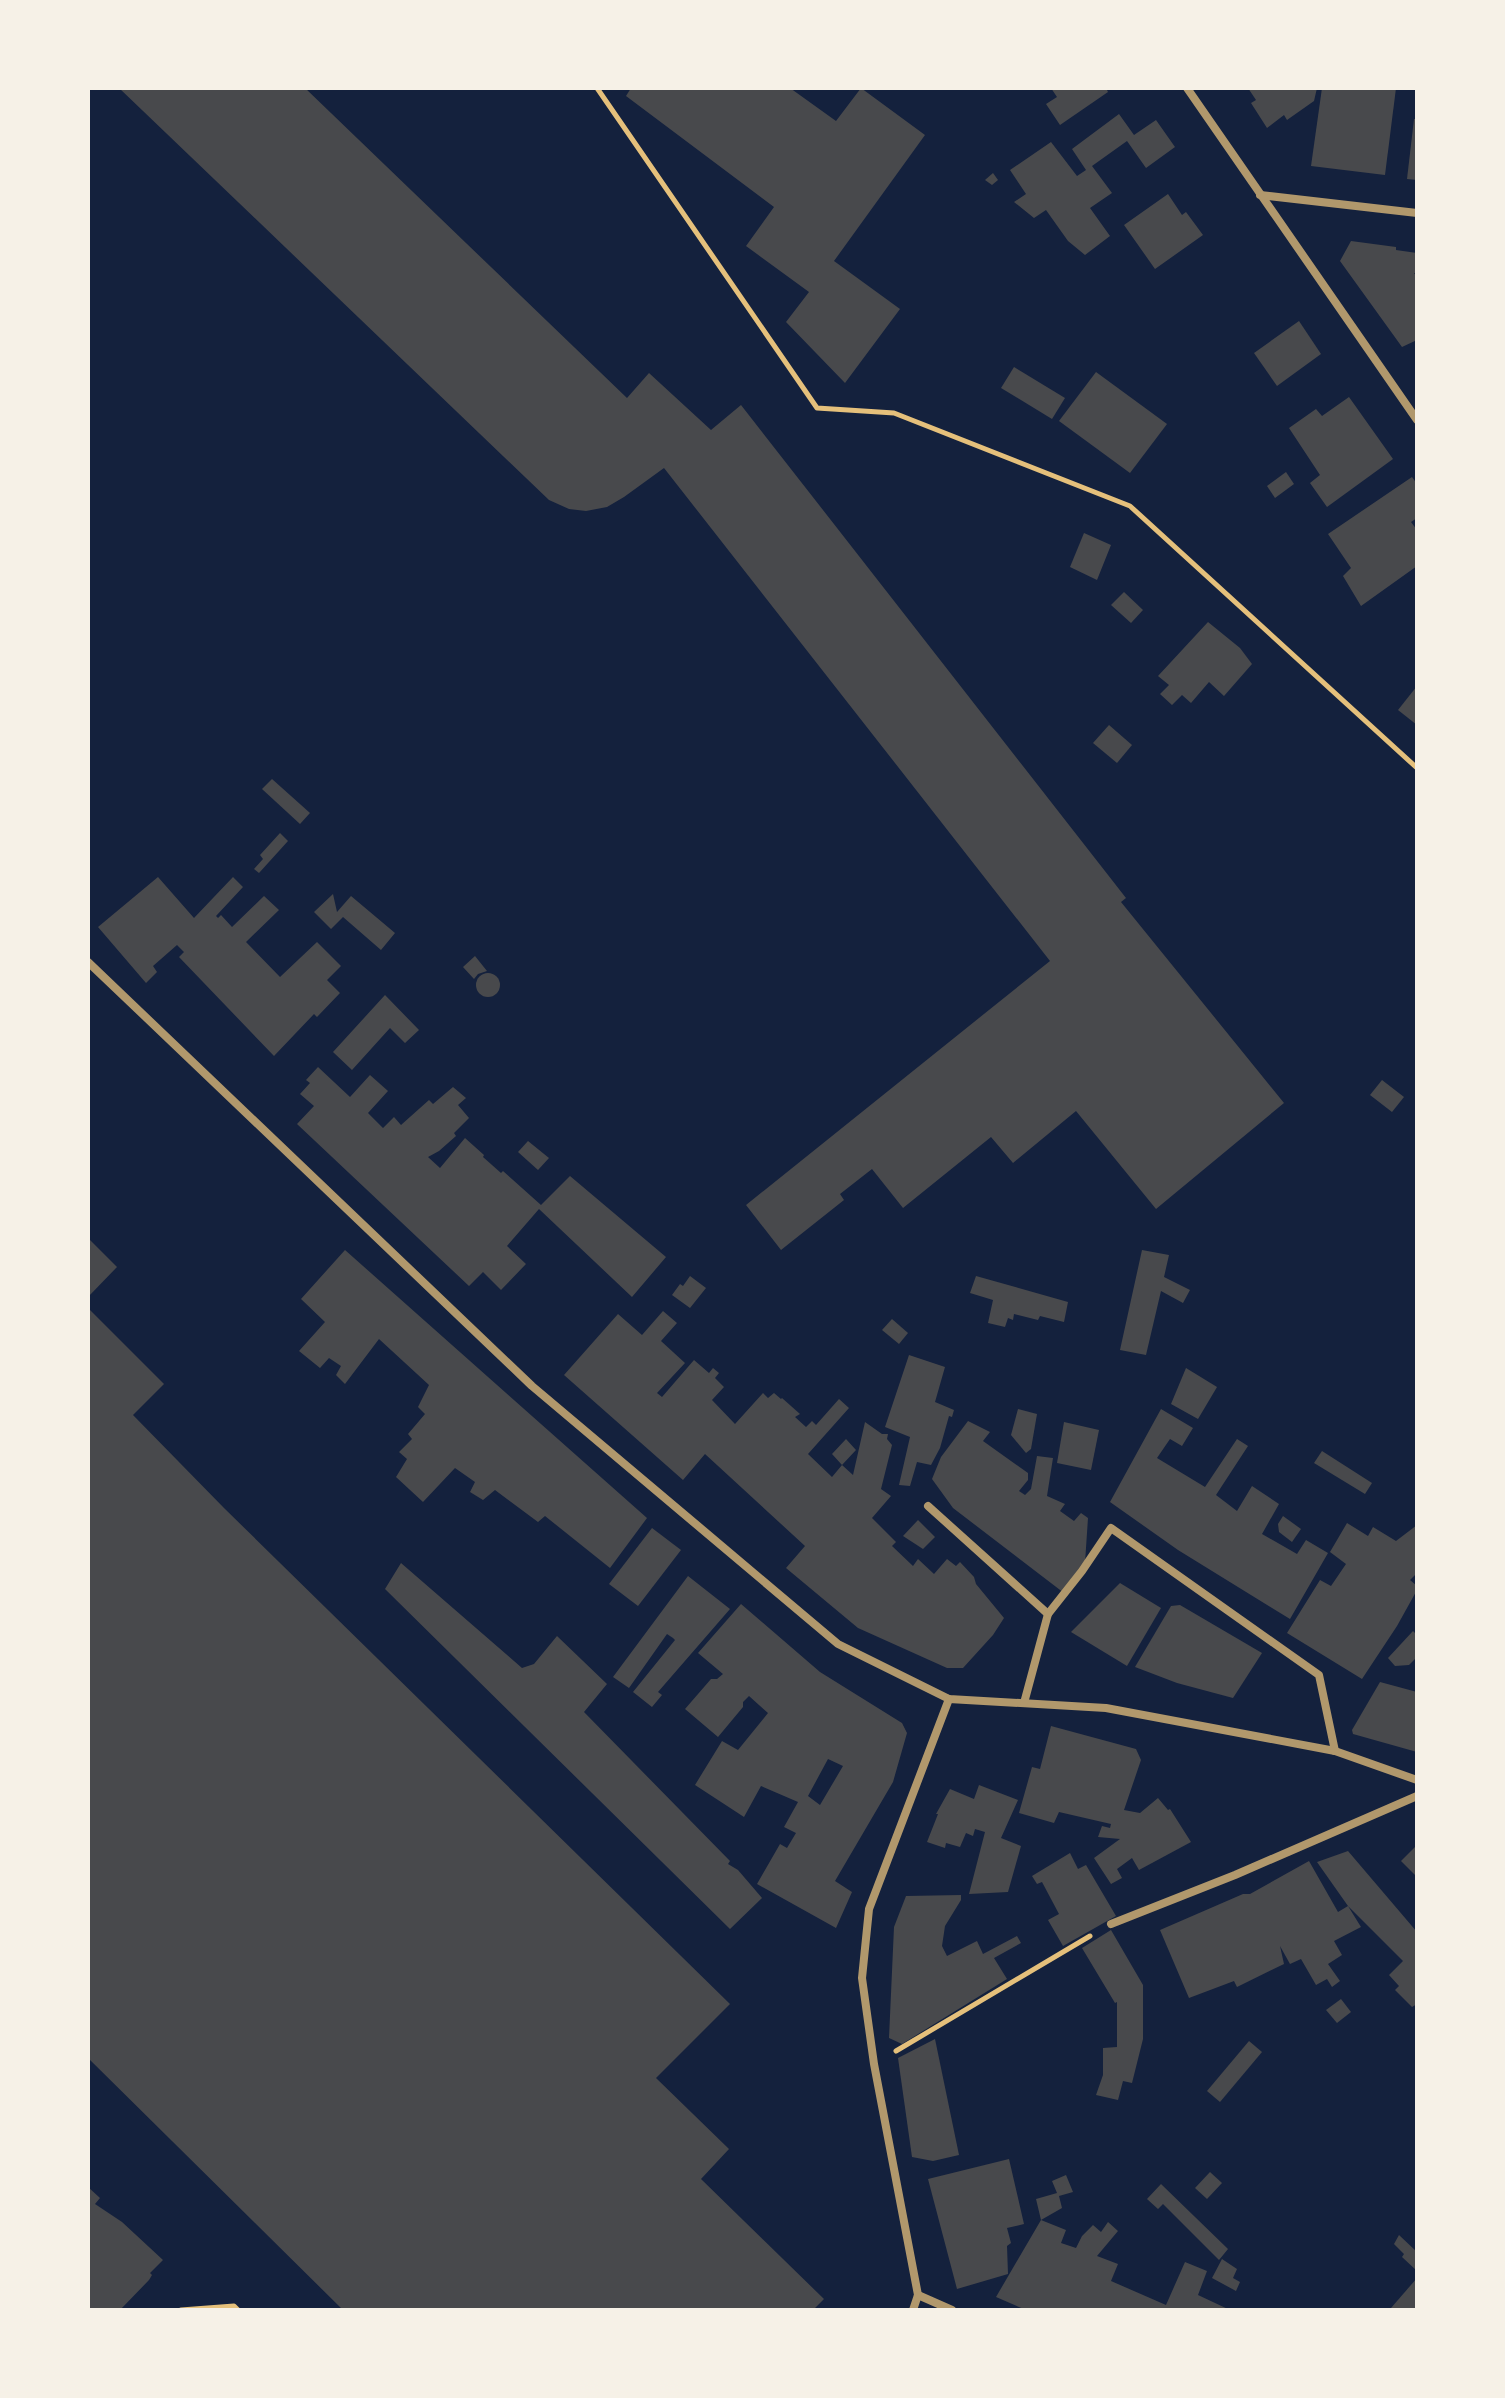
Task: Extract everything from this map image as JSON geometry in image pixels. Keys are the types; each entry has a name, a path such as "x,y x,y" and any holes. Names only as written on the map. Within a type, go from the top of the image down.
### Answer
{"street":[{"path":"1187,88 1417,420"},
{"path":"1260,195 1417,213"},
{"path":"88,962 532,1386 838,1644 949,1699 1106,1708 1335,1751 1417,1780"},
{"path":"928,1506 1048,1614"},
{"path":"1024,1703 1048,1614 1111,1528 1319,1675 1335,1751"},
{"path":"913,2310 918,2295 874,2064 862,1978 869,1909 949,1699"},
{"path":"1111,1924 1235,1875 1417,1796"},
{"path":"918,2295 952,2310"}],"path":[{"path":"597,88 817,408 894,413 1130,506 1417,768"},
{"path":"874,2064 1111,1924"},
{"path":"181,2310 234,2306 238,2310"}],"building":[{"path":"119,88 305,88 627,398 649,373 711,430 741,405 1126,898 1121,902 1284,1103 1156,1209 1076,1111 1013,1163 991,1137 903,1208 872,1169 840,1194 844,1200 781,1250 746,1205 1050,961 664,468 607,507 586,511 569,509 549,500"},
{"path":"631,88 790,88 836,121 861,88 925,135 834,261 900,309 845,383 786,322 809,292 746,246 774,207 626,96"},
{"path":"1051,88 1106,88 1108,92 1060,125 1046,104 1057,97"},
{"path":"1248,88 1317,88 1314,101 1287,120 1284,115 1267,128 1251,103 1256,100"},
{"path":"1322,88 1396,88 1385,175 1311,166"},
{"path":"1119,114 1134,135 1156,120 1175,147 1146,168 1127,141 1092,166 1112,193 1090,208 1110,236 1085,255 1068,241 1046,210 1034,218 1014,202 1026,194 1010,170 1051,142 1077,176 1086,170 1072,149"},
{"path":"1414,119 1417,119 1417,180 1407,179"},
{"path":"993,173 998,180 992,185 985,180"},
{"path":"1168,194 1182,215 1186,212 1203,235 1155,269 1124,225"},
{"path":"1351,241 1417,253 1414,273 1417,277 1417,340 1402,347 1340,261"},
{"path":"1299,321 1321,354 1277,386 1254,353"},
{"path":"1014,367 1065,398 1052,419 1001,388"},
{"path":"1096,372 1167,424 1130,473 1059,421"},
{"path":"1349,397 1393,459 1327,507 1310,483 1320,475 1289,428 1316,409 1322,416"},
{"path":"1286,472 1294,484 1275,498 1267,486"},
{"path":"1412,477 1417,484 1417,518 1411,522 1417,530 1417,566 1361,606 1343,576 1351,568 1328,534"},
{"path":"1084,533 1111,545 1097,580 1070,567"},
{"path":"1124,592 1143,610 1131,623 1111,605"},
{"path":"1208,622 1240,648 1252,664 1224,696 1209,682 1191,703 1182,695 1172,705 1160,694 1169,685 1158,676"},
{"path":"1417,686 1417,725 1398,710"},
{"path":"1109,725 1132,745 1117,763 1093,743"},
{"path":"272,779 310,813 300,824 262,789"},
{"path":"280,833 288,841 259,873 254,869 263,859 260,855"},
{"path":"158,877 194,918 233,877 243,887 216,916 221,915 232,927 264,896 279,910 246,942 280,977 317,942 341,966 327,980 340,993 317,1017 314,1014 274,1056 179,957 184,952 177,945 153,966 157,972 146,983 98,927"},
{"path":"333,894 337,912 351,896 395,933 381,950 343,917 331,929 314,912"},
{"path":"475,956 487,971 474,979 463,967"},
{"path":"488,973 497,976 500,985 497,994 488,997 479,994 476,985 479,976"},
{"path":"385,995 419,1030 405,1043 390,1028 352,1070 333,1052"},
{"path":"318,1067 350,1097 370,1075 388,1091 368,1113 383,1128 394,1117 401,1125 429,1100 433,1104 453,1087 466,1098 458,1105 469,1118 454,1133 456,1136 428,1157 440,1168 465,1138 501,1173 503,1171 541,1205 570,1176 666,1257 632,1297 539,1209 507,1246 526,1264 501,1290 483,1272 469,1286 297,1124 314,1106 300,1094 310,1083 306,1080"},
{"path":"1382,1080 1404,1097 1392,1112 1370,1095"},
{"path":"528,1141 549,1158 538,1170 518,1152"},
{"path":"88,1238 117,1267 88,1297"},
{"path":"345,1250 647,1518 610,1568 545,1516 538,1522 495,1490 483,1500 470,1492 475,1482 455,1468 423,1502 396,1477 407,1459 399,1452 412,1439 408,1434 425,1414 418,1407 429,1385 379,1339 345,1384 336,1375 341,1366 329,1358 320,1368 299,1351 325,1322 301,1299"},
{"path":"1142,1250 1169,1255 1164,1277 1190,1290 1183,1303 1161,1291 1146,1355 1120,1350"},
{"path":"690,1276 706,1288 690,1308 672,1295"},
{"path":"976,1276 1068,1302 1064,1322 1014,1314 1013,1320 1008,1318 1005,1327 988,1323 993,1300 970,1293"},
{"path":"88,1308 164,1384 133,1415 730,2004 656,2078 729,2149 701,2179 824,2299 813,2310 343,2310 88,2058"},
{"path":"663,1311 677,1323 661,1341 685,1363 657,1393 662,1397 694,1360 709,1373 713,1368 719,1373 715,1378 724,1387 712,1400 735,1424 763,1393 768,1398 774,1393 782,1398 800,1414 795,1417 806,1427 812,1421 816,1425 839,1399 849,1408 808,1454 832,1477 842,1465 853,1475 865,1422 882,1434 888,1434 887,1439 892,1445 881,1489 891,1496 872,1518 896,1542 892,1546 913,1566 918,1559 934,1574 947,1559 956,1566 960,1562 1004,1618 963,1668 947,1668 858,1628 786,1568 805,1546 705,1454 683,1480 564,1375 618,1314 642,1335"},
{"path":"892,1319 908,1333 899,1344 882,1330"},
{"path":"909,1355 945,1367 935,1402 954,1410 931,1465 917,1462 910,1486 899,1485 910,1437 885,1427"},
{"path":"1186,1368 1217,1387 1198,1419 1171,1404"},
{"path":"1018,1409 1037,1414 1031,1449 1026,1453 1011,1435"},
{"path":"1161,1409 1193,1428 1182,1446 1170,1439 1157,1458 1205,1487 1237,1439 1248,1446 1216,1495 1237,1511 1252,1486 1279,1504 1262,1534 1297,1554 1306,1540 1328,1553 1290,1619 1178,1550 1110,1502"},
{"path":"968,1421 990,1432 983,1441 1028,1473 1028,1480 1019,1491 1025,1495 1031,1489 1037,1456 1053,1458 1047,1496 1065,1504 1060,1511 1074,1521 1081,1513 1088,1518 1085,1563 1064,1593 953,1508 932,1479 941,1457"},
{"path":"1064,1422 1099,1430 1091,1470 1057,1463"},
{"path":"846,1439 856,1450 842,1465 832,1454"},
{"path":"1322,1451 1372,1483 1365,1494 1314,1463"},
{"path":"1283,1516 1301,1529 1292,1542 1279,1532 1278,1524"},
{"path":"918,1520 935,1537 923,1549 903,1536"},
{"path":"1347,1523 1368,1536 1373,1527 1396,1541 1417,1525 1417,1573 1410,1580 1417,1590 1362,1679 1287,1633 1320,1580 1331,1586 1346,1564 1330,1552"},
{"path":"652,1528 681,1550 638,1606 609,1584"},
{"path":"401,1563 522,1668 534,1664 557,1636 607,1684 584,1712 730,1861 728,1864 738,1870 762,1898 730,1929 385,1589"},
{"path":"688,1576 730,1609 658,1692 662,1695 652,1707 633,1692 675,1640 673,1638 667,1634 629,1688 613,1677"},
{"path":"1120,1583 1161,1608 1127,1666 1071,1632"},
{"path":"741,1604 820,1672 902,1723 907,1733 893,1782 835,1881 852,1892 836,1928 757,1884 780,1844 787,1848 796,1833 784,1827 798,1802 761,1786 744,1817 695,1785 722,1741 738,1750 768,1713 749,1696 718,1737 685,1709 711,1679 723,1674 698,1653","holes":["828,1759 843,1766 820,1805 808,1796"]},
{"path":"1180,1605 1262,1653 1233,1698 1177,1683 1135,1667 1171,1606"},
{"path":"1413,1631 1417,1635 1417,1657 1409,1665 1395,1666 1388,1658"},
{"path":"1380,1682 1417,1692 1417,1752 1353,1734 1352,1730"},
{"path":"1051,1726 1136,1749 1141,1760 1124,1810 1140,1813 1158,1798 1170,1809 1191,1842 1139,1870 1132,1858 1117,1869 1122,1878 1111,1884 1094,1858 1120,1839 1098,1837 1102,1826 1110,1828 1111,1824 1059,1812 1054,1823 1019,1813 1032,1767 1040,1769"},
{"path":"979,1785 1018,1800 1001,1838 1021,1846 1008,1892 969,1894 985,1832 975,1829 973,1836 966,1833 960,1847 946,1843 945,1848 927,1842 936,1814 950,1789 974,1799"},
{"path":"1417,1845 1417,1877 1401,1861"},
{"path":"1348,1851 1417,1932 1417,2004 1412,2007 1395,1990 1399,1986 1389,1975 1403,1961 1348,1906 1317,1862"},
{"path":"1070,1853 1078,1869 1086,1865 1116,1916 1063,1946 1048,1920 1059,1914 1042,1882 1037,1884 1032,1876"},
{"path":"1309,1861 1338,1912 1348,1906 1361,1927 1334,1941 1342,1955 1328,1964 1340,1981 1332,1987 1327,1979 1316,1985 1301,1959 1290,1964 1280,1946 1284,1964 1237,1987 1234,1981 1189,1998 1160,1930 1243,1894 1250,1894"},
{"path":"961,1895 945,1926 942,1946 947,1956 977,1941 983,1954 1017,1936 1021,1943 994,1958 1007,1979 902,2044 889,2038 894,1927 906,1896"},
{"path":"1111,1930 1143,1985 1143,2039 1132,2083 1123,2081 1118,2100 1096,2095 1103,2075 1103,2048 1117,2047 1117,2002 1082,1948"},
{"path":"1341,1999 1351,2012 1337,2023 1326,2010"},
{"path":"935,2039 959,2155 933,2161 912,2157 898,2058"},
{"path":"1249,2041 1262,2052 1220,2102 1207,2091"},
{"path":"1009,2159 1024,2224 1007,2228 1011,2243 1007,2246 1008,2274 957,2289 928,2179"},
{"path":"1210,2172 1222,2183 1207,2199 1195,2188"},
{"path":"1066,2175 1073,2192 1059,2196 1062,2208 1041,2220 1036,2199 1057,2193 1052,2181"},
{"path":"1161,2184 1228,2249 1219,2260 1163,2204 1158,2209 1147,2199"},
{"path":"88,2187 100,2198 95,2204 122,2222 163,2260 150,2273 149,2280 120,2310 88,2310"},
{"path":"1041,2220 1066,2230 1061,2243 1076,2248 1093,2225 1101,2232 1108,2222 1118,2231 1097,2256 1118,2264 1111,2281 1166,2305 1185,2262 1207,2271 1198,2295 1230,2310 1026,2310 996,2297"},
{"path":"1399,2235 1417,2252 1417,2271 1394,2244"},
{"path":"1222,2259 1237,2269 1233,2278 1240,2282 1236,2291 1212,2278"},
{"path":"1417,2278 1417,2310 1393,2310 1391,2308"}]}
